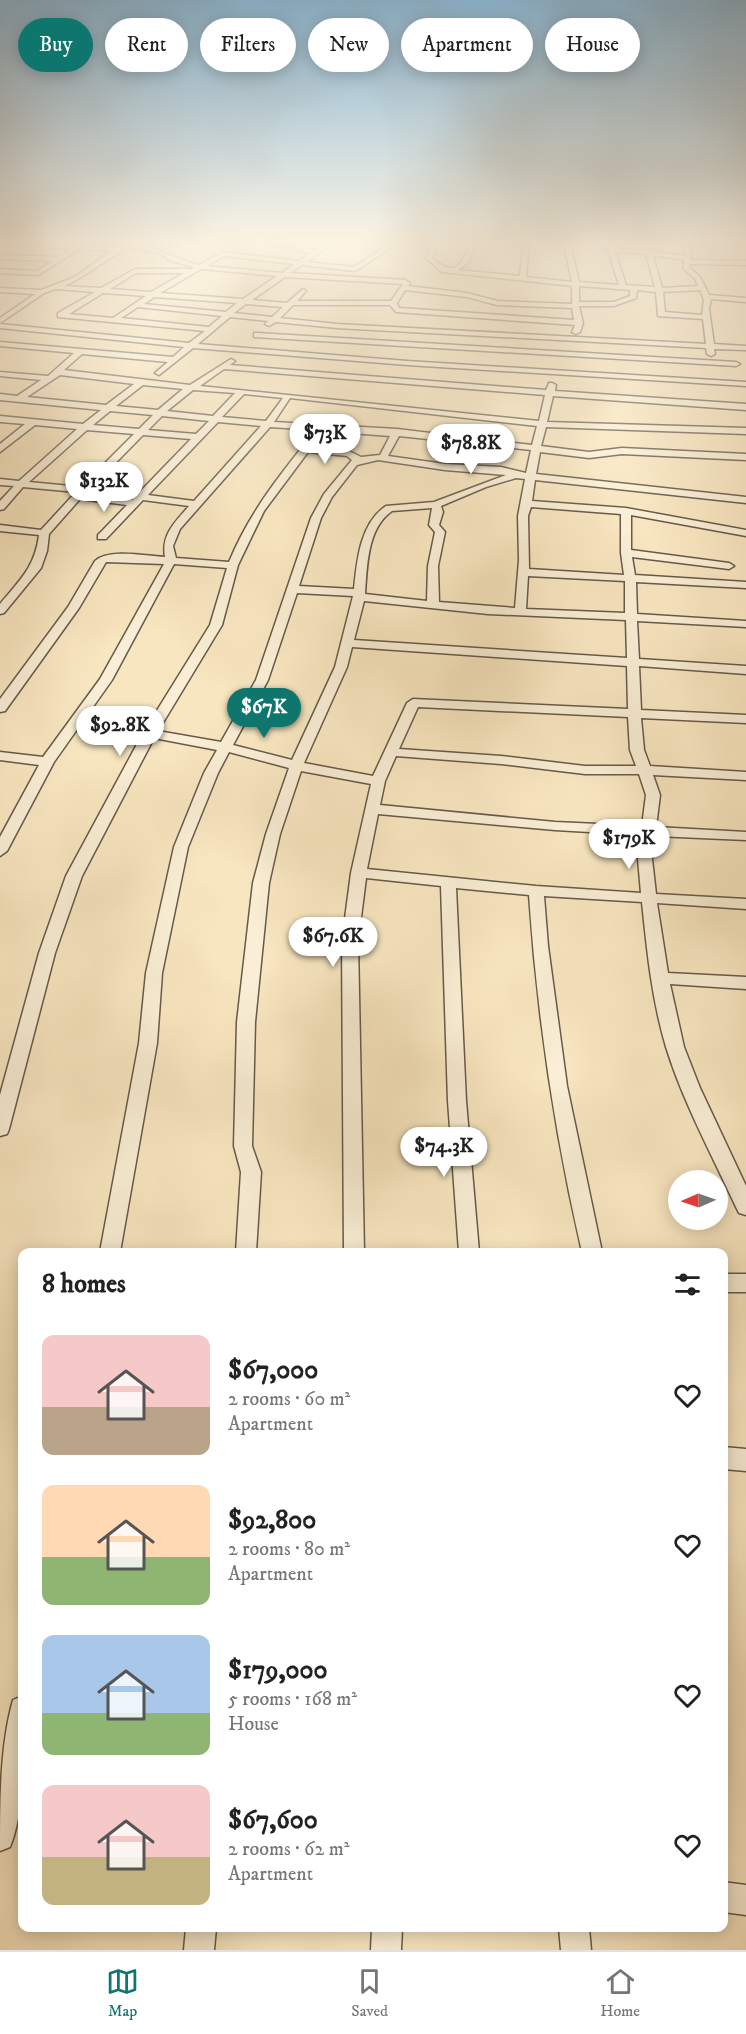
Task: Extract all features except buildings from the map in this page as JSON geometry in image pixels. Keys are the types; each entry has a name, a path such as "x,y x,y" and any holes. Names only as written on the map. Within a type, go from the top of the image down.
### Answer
{"street":[{"path":"87,335 407,363 746,384"},
{"path":"159,373 205,335"},
{"path":"0,610 36,568 42,551 44,533 80,493 178,396 223,367 244,350 257,335 736,364"},
{"path":"524,335 572,339 628,335"},
{"path":"520,611 523,516 536,447 555,371 574,335"},
{"path":"665,335 711,345 746,348"},
{"path":"709,335 711,345 710,381"},
{"path":"301,354 319,339"},
{"path":"0,344 176,360"},
{"path":"20,399 58,372 80,351"},
{"path":"223,367 335,378 746,406"},
{"path":"58,372 188,388 288,396 543,424 603,418 746,431"},
{"path":"0,374 48,378"},
{"path":"603,418 603,396 610,374"},
{"path":"0,507 21,484 83,428 141,382"},
{"path":"130,390 178,396"},
{"path":"102,537 242,392"},
{"path":"0,851 47,762 106,680 171,560 168,546 175,528 268,424 288,396"},
{"path":"0,397 268,424 397,432 589,455 622,451 746,457"},
{"path":"0,419 197,437"},
{"path":"0,449 33,422"},
{"path":"0,1129 47,953 74,876 150,733 216,625 233,566 243,541 267,498 323,428"},
{"path":"380,458 386,453 397,432"},
{"path":"306,449 349,454 359,460 380,458 446,467 501,470 515,475"},
{"path":"111,1248 148,1043 154,973 181,847 200,795 262,680 304,549 323,504 359,460"},
{"path":"246,1248 251,1172 243,1146 243,1101 253,946 261,883 273,834 296,766 341,667 359,595 363,556 369,536 384,512 390,508 436,505 483,485 515,475 746,500"},
{"path":"0,482 137,500 196,504"},
{"path":"527,504 626,516 645,514 746,533"},
{"path":"433,606 433,566 440,532 434,525 438,512 436,505"},
{"path":"626,516 626,553 630,578 638,750 653,795 645,859 659,978 675,1047 691,1088 746,1207"},
{"path":"0,528 44,533"},
{"path":"626,553 729,566"},
{"path":"0,708 73,608 103,559 115,556 233,566"},
{"path":"522,572 746,585"},
{"path":"291,590 359,595 433,606 746,624"},
{"path":"348,643 746,669"},
{"path":"354,1248 350,941 359,873 374,809 378,780 413,703 418,701 746,719"},
{"path":"150,733 251,752 296,766 378,780"},
{"path":"391,752 501,760 585,770 645,770 746,776"},
{"path":"0,756 47,762"},
{"path":"374,809 444,817 648,832 746,836"},
{"path":"359,873 536,891 746,904"},
{"path":"448,882 457,1101 469,1248"},
{"path":"536,891 540,946 558,1086 591,1248"},
{"path":"659,978 746,983"},
{"path":"728,1283 746,1283"},
{"path":"728,1458 746,1460"},
{"path":"0,1837 18,1732"},
{"path":"728,1898 746,1900"},
{"path":"199,1950 201,1932"},
{"path":"386,1950 387,1932"},
{"path":"574,1932 576,1950"}]}
